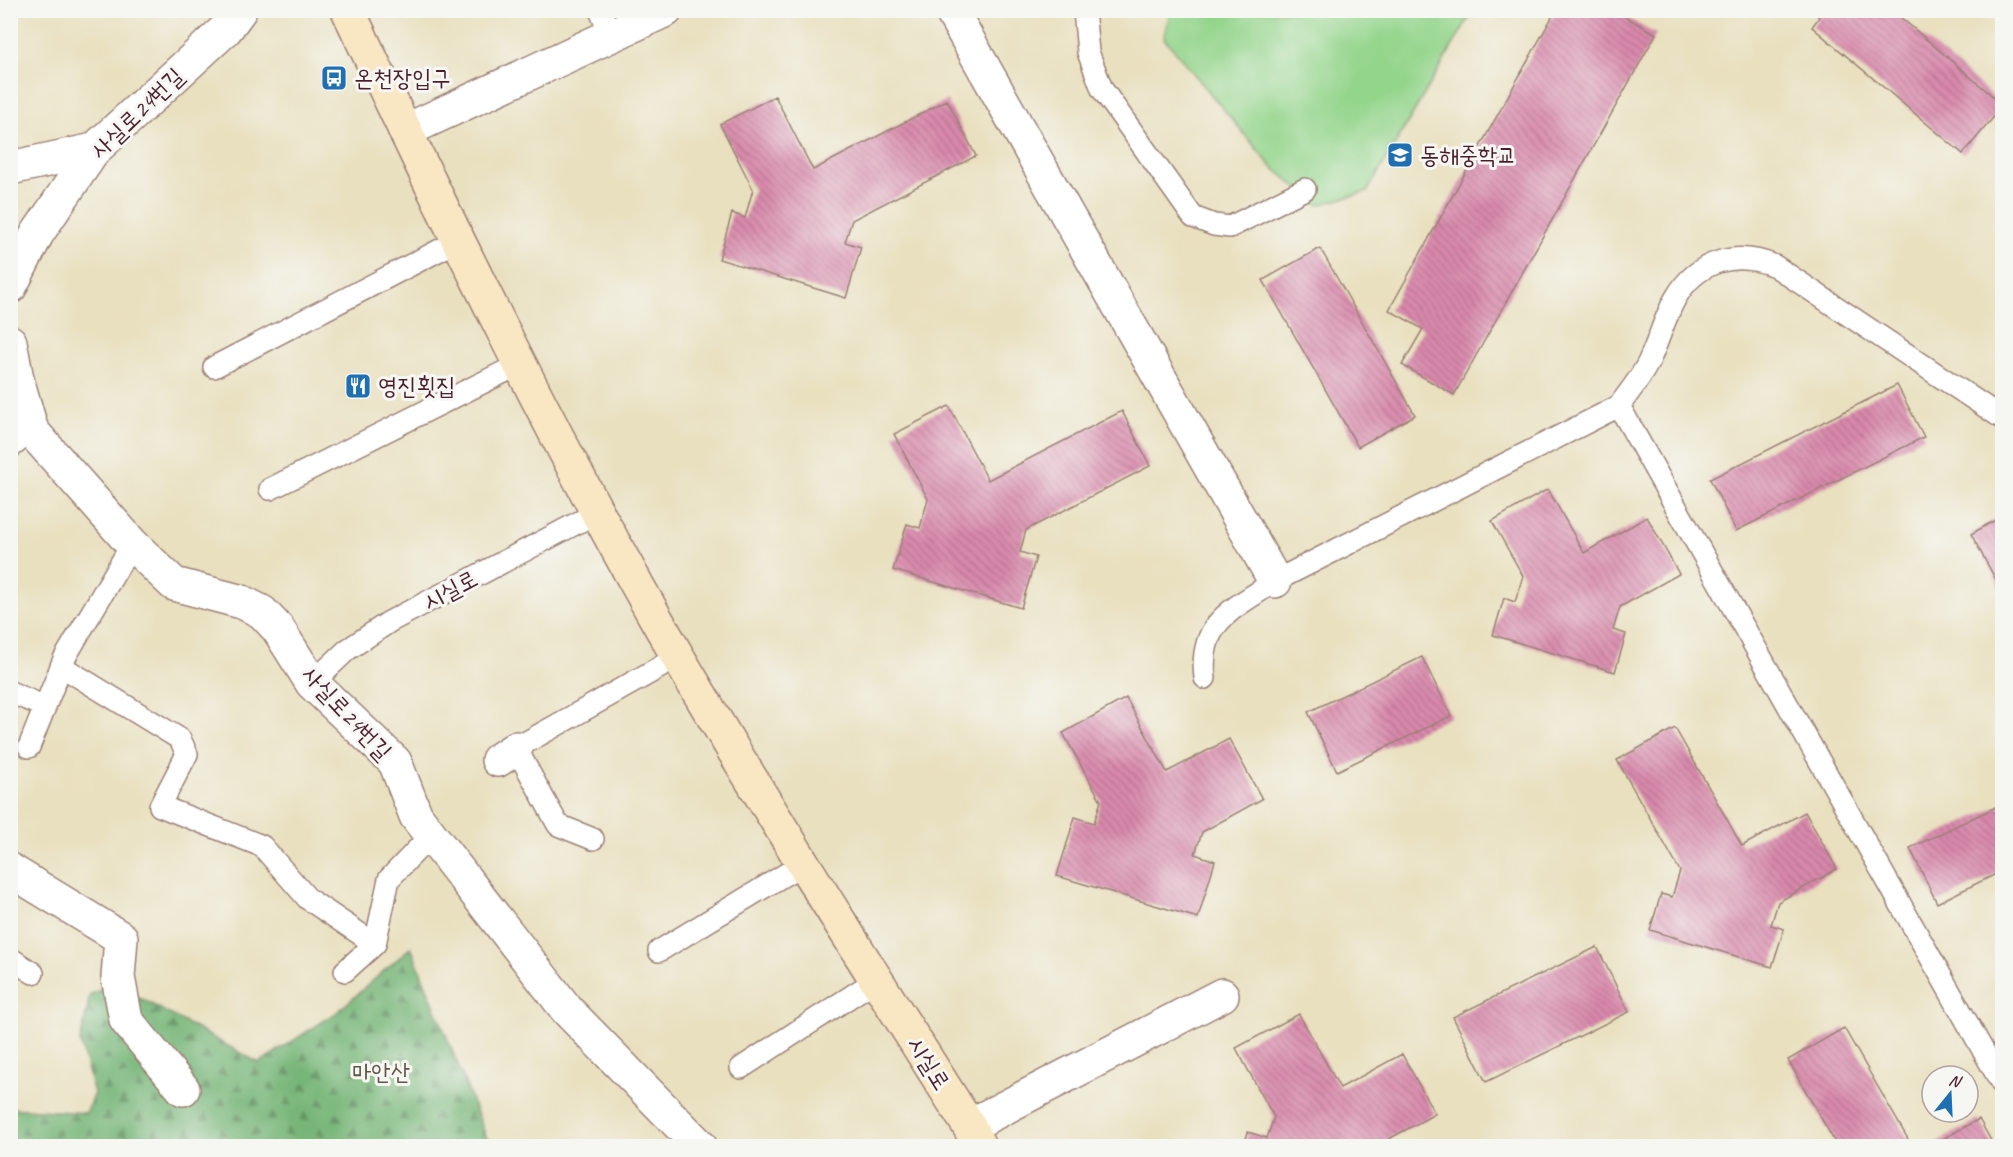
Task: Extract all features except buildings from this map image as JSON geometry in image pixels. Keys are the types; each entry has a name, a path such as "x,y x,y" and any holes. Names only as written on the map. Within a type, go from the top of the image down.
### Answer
{"main road":[{"name":"시실로","path":"348,10 520,363 598,512 678,657 974,1136"}],"street":[{"name":"사실로24번길","path":"10,287 37,234 94,150 226,29 240,10"},
{"path":"405,131 606,24 666,10"},
{"path":"951,10 1275,581"},
{"path":"10,168 94,150"},
{"name":"사실로24번길","path":"10,342 17,379 21,439 174,584 242,602 262,612 278,629 312,683 394,762 416,816 567,1010 700,1146"},
{"path":"10,870 121,938 118,977 126,1020 183,1089"},
{"path":"974,1136 1222,995"}],"lane":[{"path":"1084,10 1089,52 1102,89 1193,216 1214,225 1230,227 1305,189"},
{"path":"214,367 459,240"},
{"path":"1205,678 1203,655 1209,633 1224,616 1275,581 1619,406 1648,363 1667,317 1685,285 1700,271 1734,257 1762,261 1775,266 2002,418"},
{"path":"270,489 520,363"},
{"path":"1619,406 2002,1084"},
{"name":"시실로","path":"312,683 347,650 389,622 598,512"},
{"path":"29,747 62,666 132,544"},
{"path":"594,839 558,825 507,754 678,657"},
{"path":"62,666 180,739 187,754 160,806 262,846 308,899 375,944"},
{"path":"10,692 45,707"},
{"path":"345,971 375,944 389,879 430,835"},
{"path":"659,951 804,863"},
{"path":"10,958 33,973"},
{"path":"741,1068 876,980"}],"green space":[{"path":"1170,11 1473,11 1367,192 1318,205 1271,166 1164,38"},
{"name":"마안산","path":"411,947 490,1146 11,1146 10,1108 86,1113 94,1093 80,1042 90,995 113,983 259,1063 336,1013"}],"place":[{"name":"온천장입구","path":"334,78"},
{"name":"동해중학교","path":"1400,155"},
{"name":"영진횟집","path":"358,386"}]}
